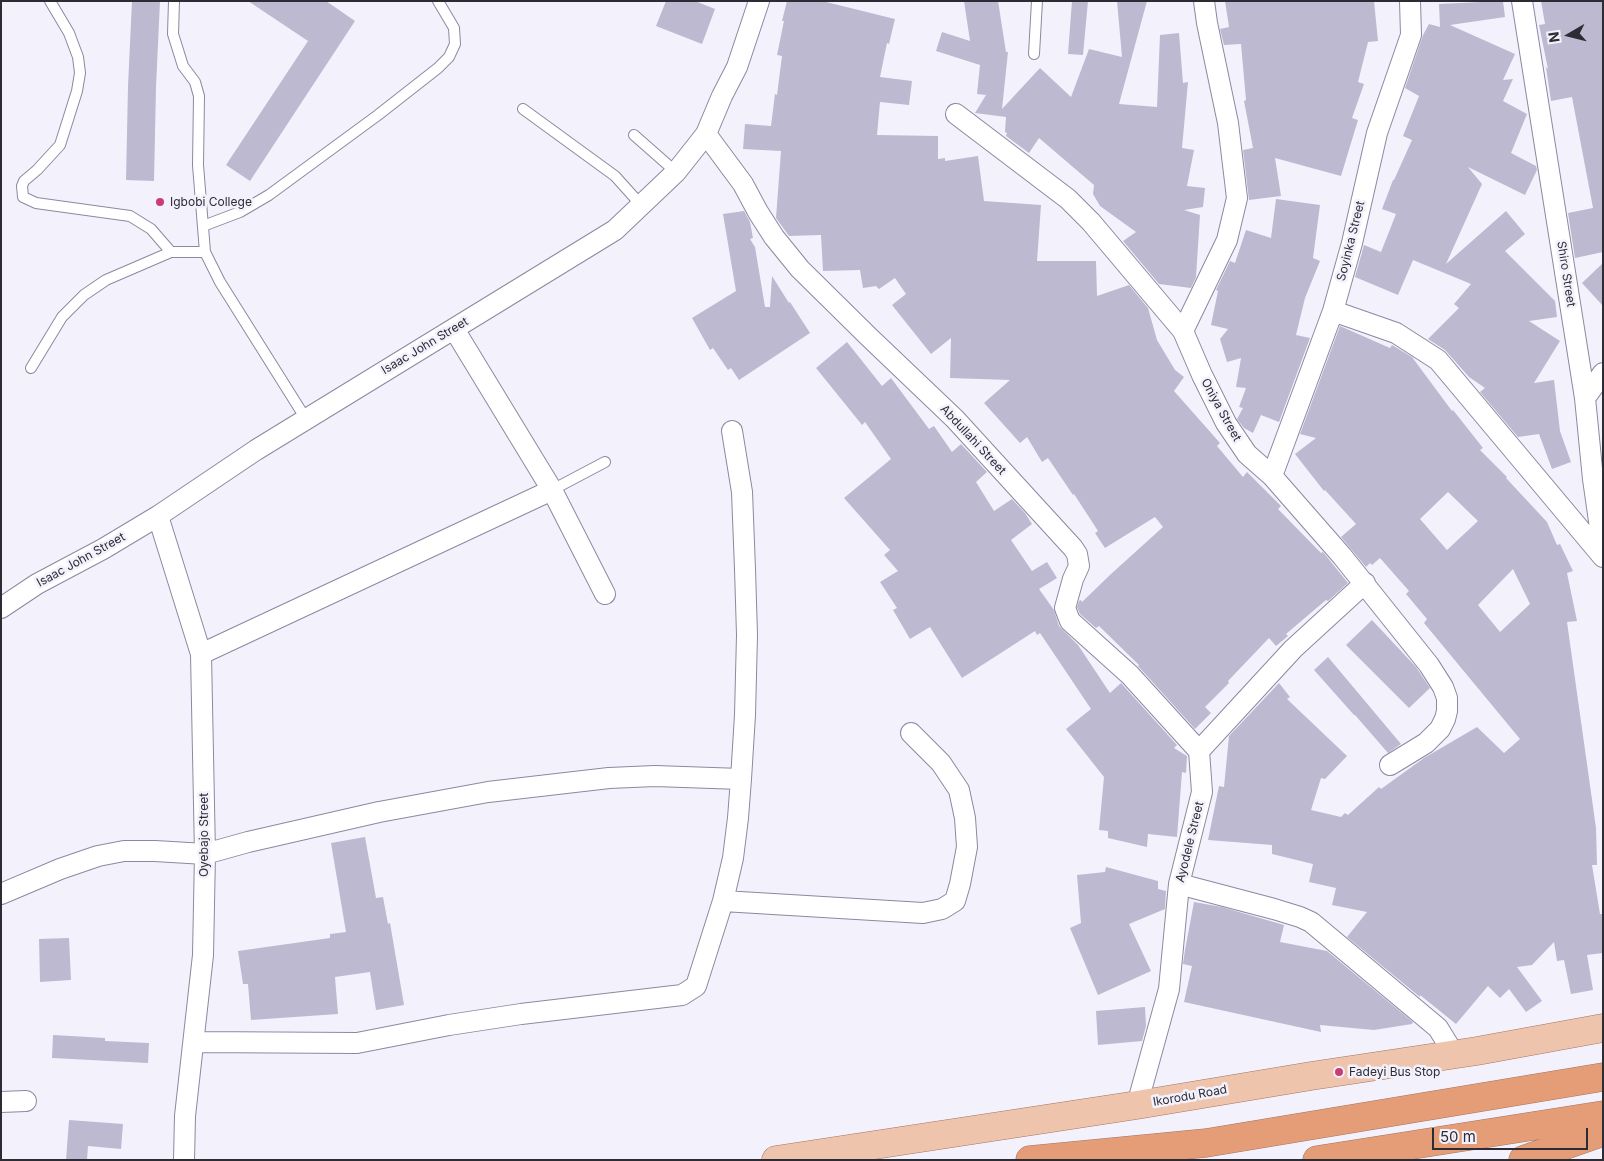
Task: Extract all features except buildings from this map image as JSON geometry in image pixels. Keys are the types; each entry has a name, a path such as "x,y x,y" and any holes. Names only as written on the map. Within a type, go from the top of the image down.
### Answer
{"highway":[{"path":"1030,1160 1206,1143 1603,1077"},
{"path":"1317,1160 1603,1115"},
{"path":"1523,1160 1603,1132"}],"main road":[{"name":"Ikorodu Road","path":"776,1160 1137,1105 1603,1028"}],"street":[{"name":"Isaac John Street","path":"1,608 37,584 158,516 306,419 615,230 676,172 706,134 737,66 759,1"},
{"path":"1183,331 1227,240 1238,198 1228,123 1204,1"},
{"name":"Soyinka Street","path":"1272,476 1333,311 1352,243 1377,133 1411,35 1410,1"},
{"name":"Shiro Street","path":"1522,1 1585,398 1593,479 1603,548"},
{"name":"Oniya Street","path":"956,114 1068,199 1098,229 1183,331 1226,423 1247,454 1272,476 1365,583 1429,665 1443,687 1447,698 1447,711 1440,729 1426,743 1390,766"},
{"name":"Abdullahi Street","path":"706,134 743,184 774,236 800,269 955,419 1073,548 1079,566 1073,579 1065,608 1070,621 1130,675 1199,751"},
{"path":"1333,311 1396,333 1438,360 1603,557"},
{"path":"454,329 552,490 605,594"},
{"path":"1585,398 1603,372"},
{"path":"194,1042 357,1043 520,1014 682,995 696,986 723,901 733,858 741,779 747,635 742,492 732,431"},
{"path":"201,654 552,490"},
{"name":"Oyebajo Street","path":"158,516 201,654 205,854 203,955 185,1116 184,1160"},
{"path":"1199,751 1294,648 1365,583"},
{"path":"723,901 923,913 942,909 955,901 967,847 965,818 959,790 941,763 911,732"},
{"name":"Ayodele Street","path":"1137,1105 1169,990 1179,884 1202,792 1199,751"},
{"path":"1,894 60,869 98,856 132,851 205,854 248,842 379,812 488,792 609,778 655,776 741,779"},
{"path":"1179,884 1274,909 1311,922 1438,1028 1454,1054"},
{"path":"1,1102 26,1101"}],"lane":[{"path":"50,1 69,33 78,57 80,72 78,91 60,145 24,181 22,186 24,197 36,203 130,216 152,229 172,252"},
{"path":"174,1 173,34 183,66 195,82 199,96 198,164 204,252 220,282 306,419"},
{"path":"202,226 240,212 269,195 438,68 449,56 455,44 454,28 438,1"},
{"path":"1034,54 1037,1"},
{"path":"523,109 615,176 641,206"},
{"path":"634,135 676,172"},
{"path":"32,368 62,317 84,296 106,280 172,252 204,252"},
{"path":"552,490 605,462"}],"place":[{"name":"Igbobi College","path":"160,202"},
{"name":"Fadeyi Bus Stop","path":"1339,1072"}]}
